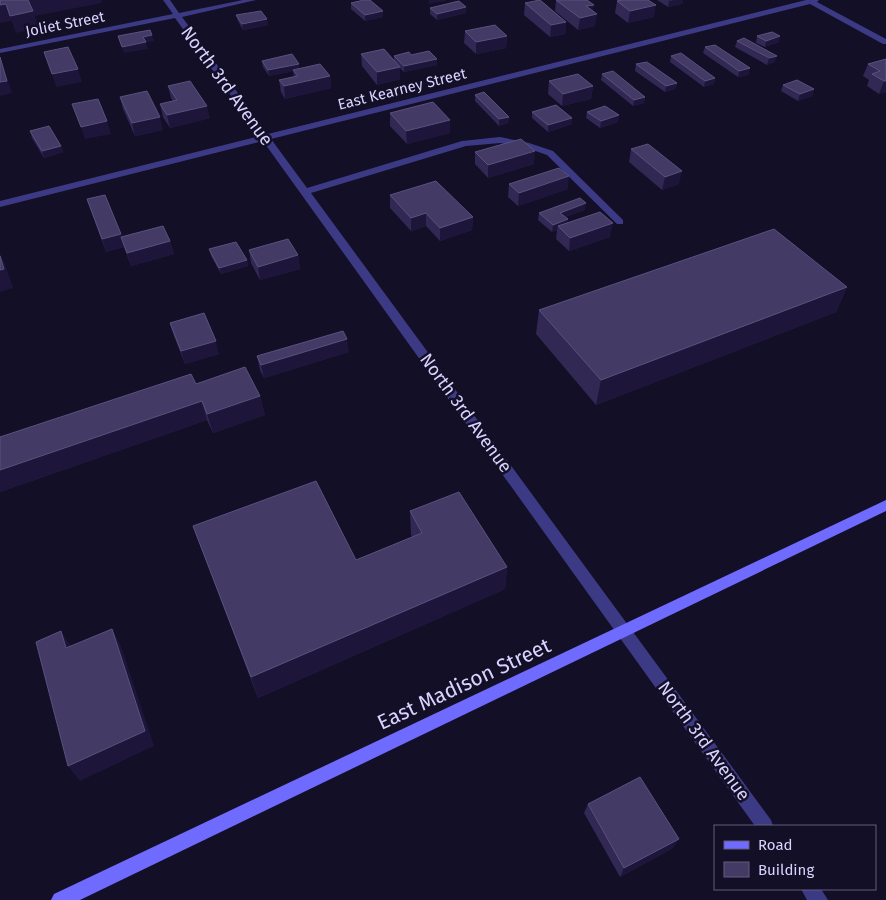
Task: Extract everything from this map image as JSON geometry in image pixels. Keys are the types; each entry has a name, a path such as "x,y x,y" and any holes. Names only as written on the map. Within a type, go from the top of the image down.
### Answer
{"main road":[{"name":"East Madison Street","path":"60,900 886,505"}],"street":[{"name":"North 3rd Avenue","path":"166,0 764,825"},
{"name":"Joliet Street","path":"0,51 253,0"},
{"path":"812,0 886,42"},
{"name":"East Kearney Street","path":"0,204 812,0"},
{"path":"304,192 465,143 500,140 526,145 550,153 620,222"}],"building":[{"path":"0,0 28,0 33,11 10,16 6,4 0,5"},
{"path":"370,0 383,11 365,15 351,3"},
{"path":"540,0 566,22 551,25 525,3"},
{"path":"556,0 587,0 594,5 586,6 597,14 580,18"},
{"path":"648,0 656,5 630,11 617,1"},
{"path":"459,1 466,7 437,14 430,8"},
{"path":"261,11 267,19 242,24 236,15"},
{"path":"495,25 507,36 476,42 465,31"},
{"path":"150,30 152,35 143,37 146,42 122,47 118,36"},
{"path":"772,32 780,36 766,41 757,36"},
{"path":"744,38 777,56 769,58 737,41"},
{"path":"715,45 750,68 739,71 705,47"},
{"path":"68,47 78,69 52,74 44,52"},
{"path":"384,49 400,67 377,72 361,54"},
{"path":"429,51 437,59 404,66 394,56 409,52 411,55"},
{"path":"681,53 715,78 705,81 671,56"},
{"path":"292,54 299,64 268,70 262,61"},
{"path":"0,57 7,81 0,82"},
{"path":"886,59 886,81 884,81 872,74 880,71 868,64"},
{"path":"647,62 677,83 666,86 636,64"},
{"path":"320,64 330,76 284,86 279,80 298,76 293,70"},
{"path":"613,71 645,97 634,100 602,74"},
{"path":"578,74 593,86 563,94 549,81"},
{"path":"797,80 814,89 800,94 783,85"},
{"path":"190,81 207,106 167,115 160,104 177,100 168,86"},
{"path":"147,91 160,117 132,123 120,97"},
{"path":"484,92 509,117 499,119 475,95"},
{"path":"98,99 107,121 81,127 72,104"},
{"path":"433,102 450,120 406,131 390,113"},
{"path":"556,105 572,118 548,125 532,112"},
{"path":"605,106 619,115 601,121 587,112"},
{"path":"49,126 61,146 42,151 30,131"},
{"path":"521,139 535,151 488,165 475,152"},
{"path":"648,144 682,171 665,177 631,149"},
{"path":"559,168 569,176 519,193 509,184"},
{"path":"436,181 473,217 440,228 426,213 411,218 390,195"},
{"path":"105,195 121,234 102,239 87,199"},
{"path":"580,198 586,203 560,213 568,219 553,225 539,213"},
{"path":"600,212 613,223 570,238 558,226"},
{"path":"163,226 170,241 127,253 121,237"},
{"path":"774,229 847,287 601,380 539,310"},
{"path":"288,239 298,255 258,267 249,250"},
{"path":"236,242 247,260 219,268 209,249"},
{"path":"0,256 4,269 0,270"},
{"path":"204,313 216,341 181,351 170,323"},
{"path":"343,331 347,339 261,365 257,356"},
{"path":"245,367 260,396 207,414 202,401 0,470 0,437 191,374 196,384"},
{"path":"316,481 356,560 422,533 410,511 459,492 507,567 251,677 193,526"},
{"path":"112,629 145,731 68,766 36,642 61,631 66,648"},
{"path":"640,777 679,839 624,868 588,804"}]}
